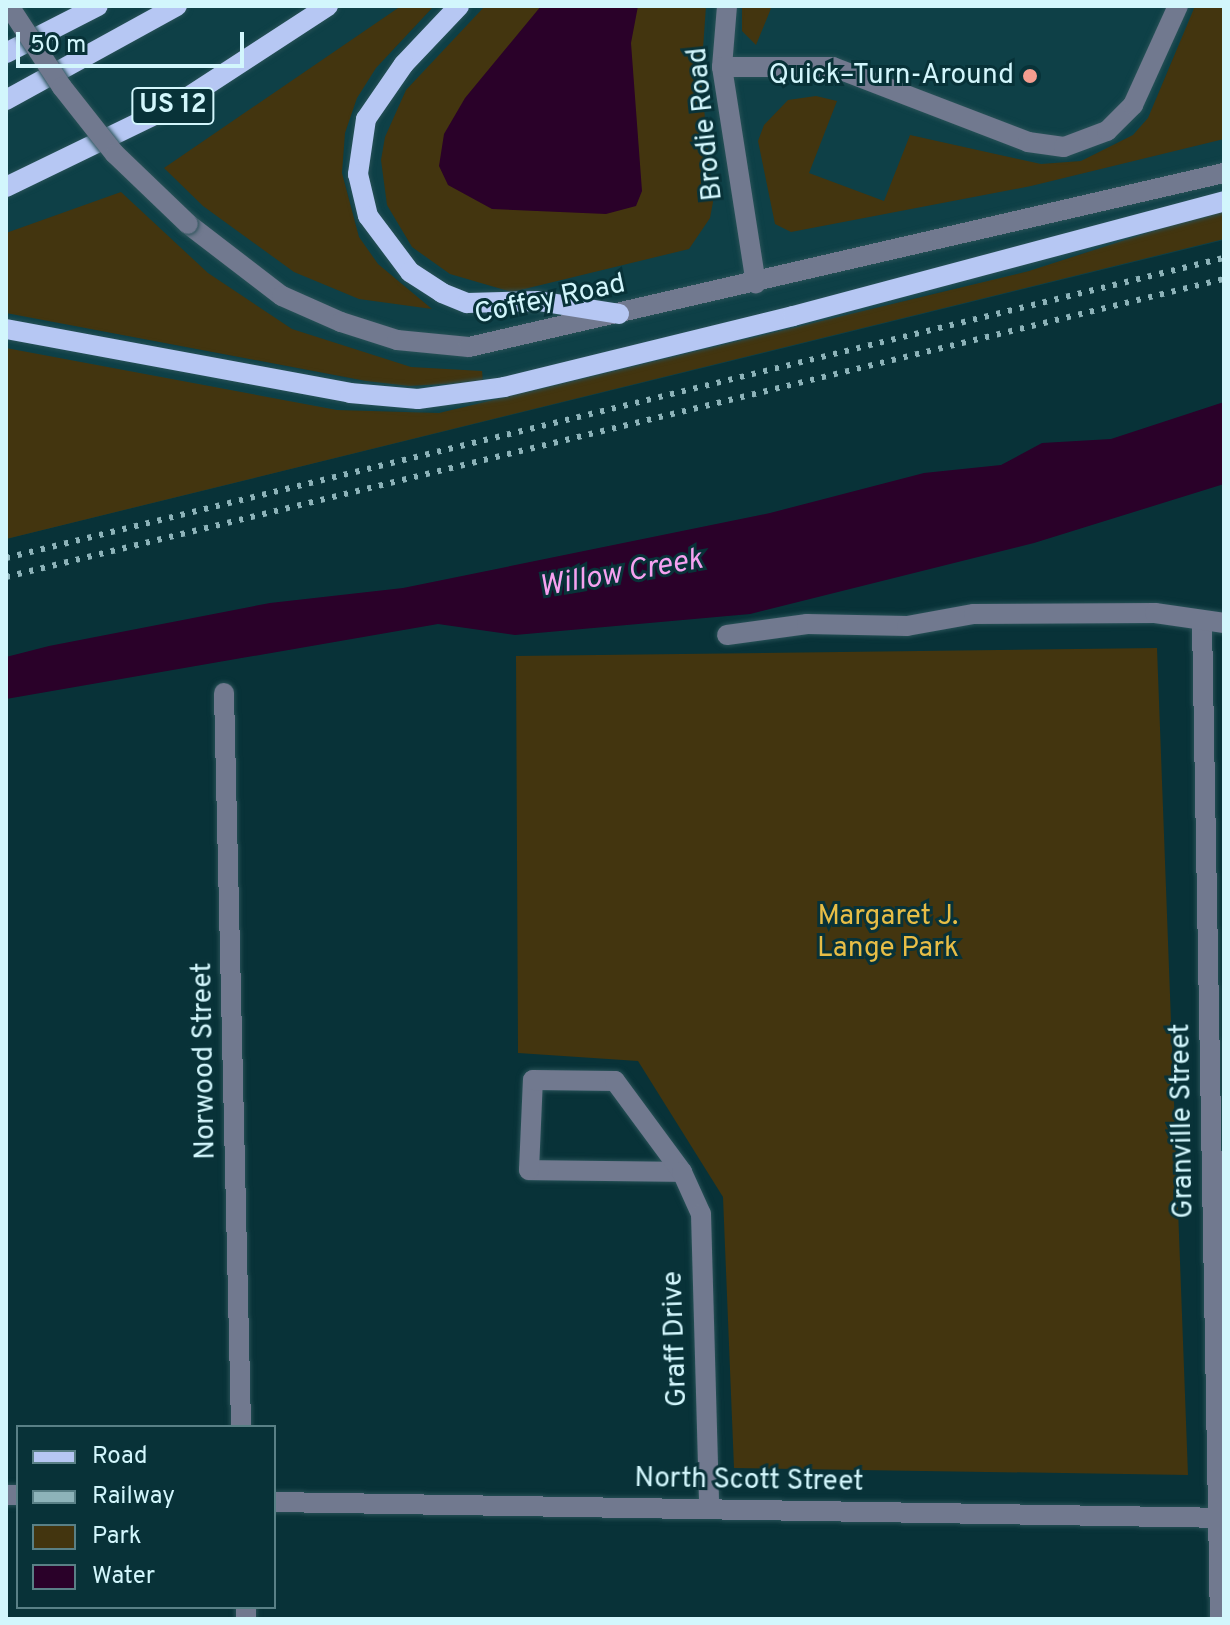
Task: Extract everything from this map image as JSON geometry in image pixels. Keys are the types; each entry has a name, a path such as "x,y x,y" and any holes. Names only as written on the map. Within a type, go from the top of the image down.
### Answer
{"main road":[{"path":"6,53 98,6"},
{"path":"6,100 177,6"},
{"name":"US 12","path":"6,187 179,103 328,6"},
{"path":"459,6 404,64 366,119 358,174 368,216 410,272 442,293 467,303 538,301 619,314"},
{"path":"6,329 350,393 418,399 504,387 793,316 1224,201"}],"street":[{"name":"Coffey Road","path":"9,6 62,87 115,154 188,224 282,296 397,340 469,347 1224,173"},
{"name":"Brodie Road","path":"727,6 722,67 756,283"},
{"path":"722,67 833,67 1028,142 1064,147 1097,137 1133,105 1178,6"},
{"path":"727,635 807,624 907,626 974,614 1155,613 1224,623"},
{"name":"Granville Street","path":"1202,622 1221,1518 1220,1619"},
{"name":"Norwood Street","path":"224,693 241,1425"},
{"name":"Graff Drive","path":"682,1172 529,1170 533,1080 615,1081 682,1172 701,1214 709,1508"},
{"name":"North Scott Street","path":"276,1502 1221,1518"}],"shaded area":[{"path":"6,6 1224,6 1224,240 6,539"}],"green space":[{"path":"401,6 434,6 376,68 357,98 345,133 342,173 359,237 378,264 432,309 359,299 294,272 203,206 164,168"},
{"path":"485,6 706,6 701,77 713,202 710,218 689,249 512,292 450,274 412,247 387,205 381,160 385,137 406,90"},
{"path":"742,6 772,6 756,45 742,31"},
{"path":"1195,6 1224,6 1224,139 1031,186 791,232 775,224 758,141 764,125 788,100 816,96 837,101 809,173 884,201 910,135 1041,164 1081,161 1133,135 1148,118"},
{"path":"121,192 208,273 292,329 411,367 482,371 483,382 409,386 366,381 6,313 6,233"},
{"path":"1224,208 1224,239 6,539 6,348 337,410 439,413 1029,271"},
{"name":"Margaret J. Lange Park","path":"1157,648 1188,1475 734,1468 723,1197 638,1061 518,1053 516,656"}],"water":[{"path":"541,6 638,6 631,43 642,191 636,206 606,214 492,209 448,185 439,166 444,134 465,98"},
{"name":"Willow Creek","path":"1224,402 1224,484 1034,543 750,614 515,635 438,624 6,699 6,657 49,646 270,603 403,588 770,513 924,473 1001,465 1042,443 1111,439"}],"railway":[{"path":"6,558 1224,258"},
{"path":"6,577 1224,279"}],"place":[{"name":"Quick–Turn-Around","path":"1030,76"}]}
